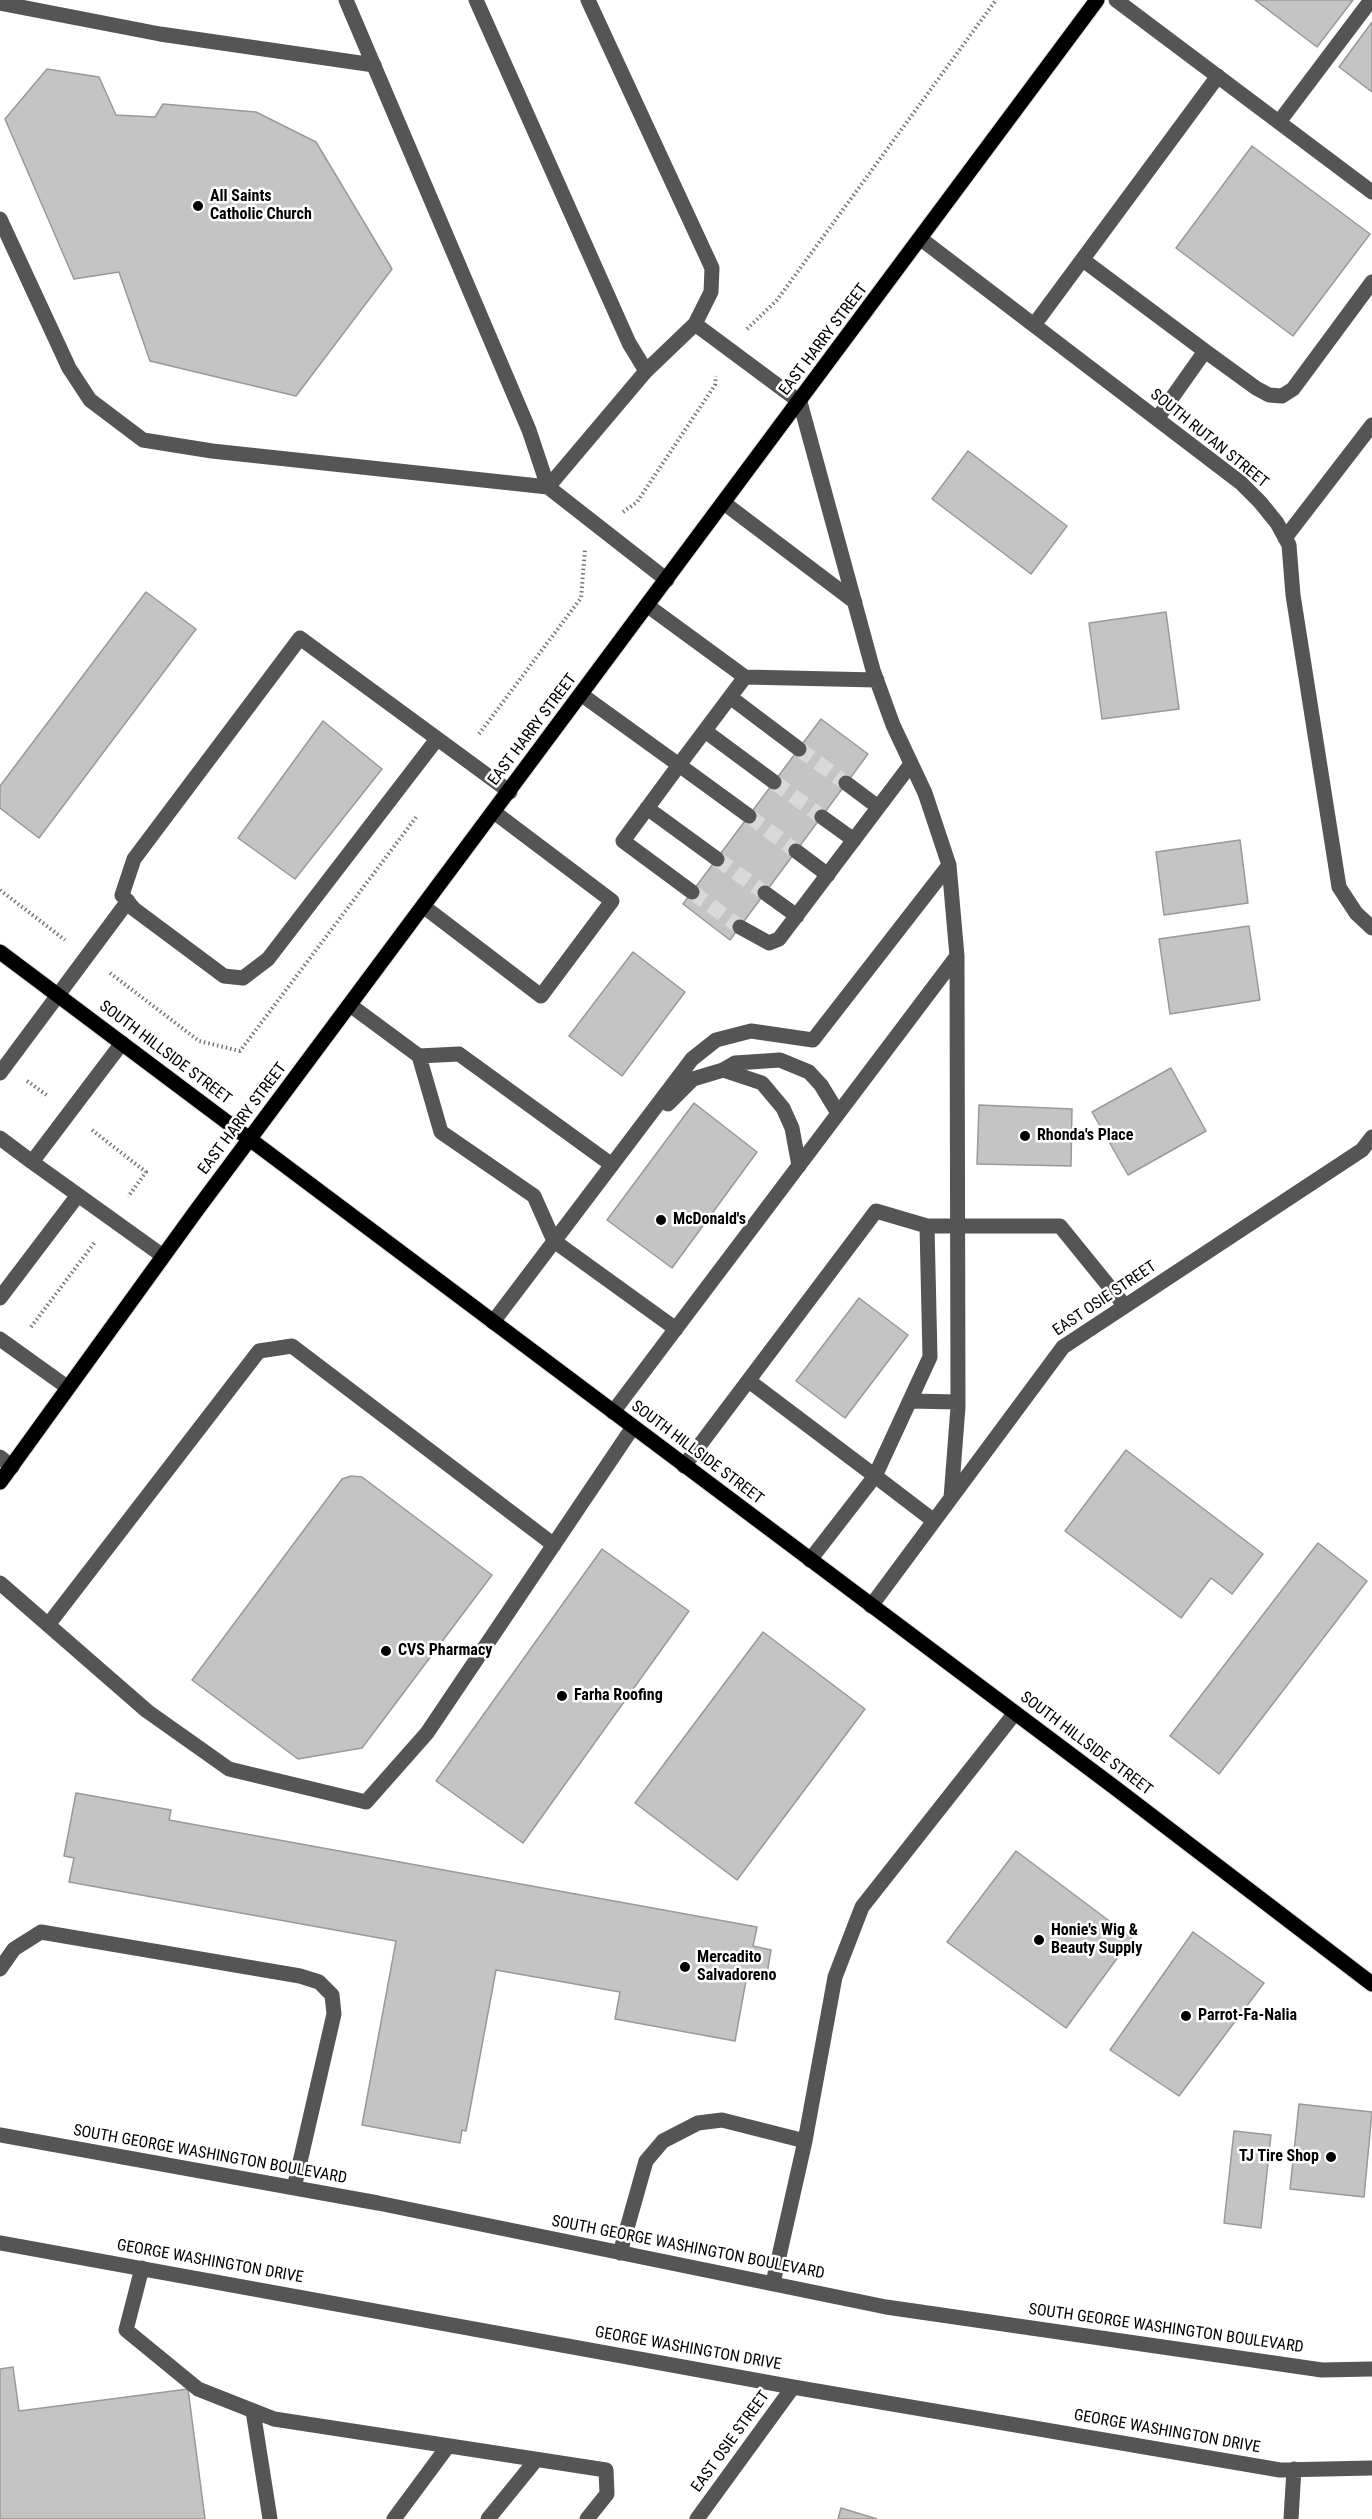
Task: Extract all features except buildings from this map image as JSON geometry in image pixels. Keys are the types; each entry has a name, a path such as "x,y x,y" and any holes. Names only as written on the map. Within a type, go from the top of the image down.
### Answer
{"main road":[{"name":"EAST HARRY STREET","path":"0,1482 6,1462 67,1387 1097,0"},
{"name":"SOUTH HILLSIDE STREET","path":"0,952 1015,1713 1372,1984"}],"street":[{"path":"346,0 529,430 548,487"},
{"path":"476,0 629,343 646,371"},
{"path":"548,487 646,371 695,324 711,292 712,268 588,0"},
{"path":"1116,0 1372,192"},
{"path":"1279,122 1371,0"},
{"path":"0,3 160,34 374,65"},
{"path":"1034,325 1218,76"},
{"path":"0,219 69,368 90,400 143,440 212,452 548,487 667,580"},
{"name":"SOUTH RUTAN STREET","path":"921,239 1241,483 1260,502 1285,538 1288,545 1293,595 1339,887 1356,913 1372,928"},
{"path":"1083,260 1256,388 1269,395 1282,396 1293,389 1372,282"},
{"path":"695,324 800,402 877,680 893,725 925,794 949,865 957,956 958,1225 958,1402 951,1498"},
{"path":"1157,419 1205,351"},
{"path":"1285,538 1372,425"},
{"path":"724,503 855,602"},
{"path":"648,606 745,677 877,680"},
{"path":"437,738 268,959 243,978 224,976 134,909 122,894 134,859 300,638 437,738 510,792"},
{"path":"692,892 623,841 745,677"},
{"path":"582,695 749,816"},
{"path":"730,697 799,749"},
{"path":"705,731 774,782"},
{"path":"740,927 769,943 779,939 911,764"},
{"path":"846,783 878,807"},
{"path":"647,808 717,859"},
{"path":"423,906 541,996 612,901 494,812"},
{"path":"822,817 854,840"},
{"path":"796,851 828,875"},
{"path":"493,1322 692,1059 716,1040 751,1031 813,1040 949,865"},
{"path":"765,893 797,916"},
{"path":"0,1072 56,994 128,901"},
{"path":"613,1412 957,956"},
{"path":"350,1005 419,1056 441,1132 534,1196 554,1241 676,1329"},
{"path":"32,1162 122,1043"},
{"path":"419,1056 459,1054 612,1165"},
{"path":"630,1141 693,1079 723,1070 735,1063 780,1060 809,1072 821,1085 838,1113"},
{"path":"723,1070 762,1083 783,1108 792,1128 799,1166"},
{"name":"EAST OSIE STREET","path":"871,1606 1063,1347 1362,1150 1372,1137"},
{"path":"0,1138 163,1256"},
{"path":"0,1298 78,1195"},
{"path":"684,1466 876,1211 927,1226 1060,1226 1125,1306"},
{"path":"810,1560 875,1476 930,1357 927,1226"},
{"path":"0,1339 67,1387"},
{"path":"48,1625 259,1351 292,1346 554,1545"},
{"path":"749,1381 934,1521"},
{"path":"910,1401 958,1402"},
{"path":"0,1583 147,1712 229,1769 366,1802 427,1733 633,1427"},
{"path":"773,2283 805,2141 835,1977 862,1907 1015,1713"},
{"path":"0,1969 14,1949 41,1932 300,1976 319,1982 332,1995 333,2014 294,2188"},
{"path":"620,2253 646,2161 663,2141 698,2123 722,2121 805,2141"},
{"name":"SOUTH GEORGE WASHINGTON BOULEVARD","path":"0,2135 294,2188 886,2307 1322,2370 1372,2370"},
{"name":"GEORGE WASHINGTON DRIVE","path":"0,2243 793,2387 1280,2470 1372,2469"},
{"path":"142,2268 126,2330 198,2389 274,2419 606,2470 607,2494 587,2519"},
{"name":"EAST OSIE STREET","path":"697,2519 793,2387"},
{"path":"253,2411 270,2519"},
{"path":"394,2519 448,2446"},
{"path":"488,2519 536,2460"},
{"path":"1291,2519 1294,2469"}],"path":[{"path":"462,757 581,598 585,539 637,502 715,385 721,355 777,300 996,0"},
{"path":"0,890 199,1041 240,1051 419,814"}],"tunnel":[{"path":"799,749 846,783"},
{"path":"774,782 822,817"},
{"path":"749,816 796,851"},
{"path":"717,859 765,893"},
{"path":"692,892 740,927"}],"place":[{"name":"All Saints Catholic Church","path":"198,206"},
{"name":"Rhonda's Place","path":"1025,1136"},
{"name":"McDonald's","path":"661,1220"},
{"name":"CVS Pharmacy","path":"386,1651"},
{"name":"Farha Roofing","path":"562,1696"},
{"name":"Honie's Wig & Beauty Supply","path":"1039,1940"},
{"name":"Mercadito Salvadoreno","path":"685,1967"},
{"name":"Parrot-Fa-Nalia","path":"1186,2016"},
{"name":"TJ Tire Shop","path":"1331,2157"}]}
